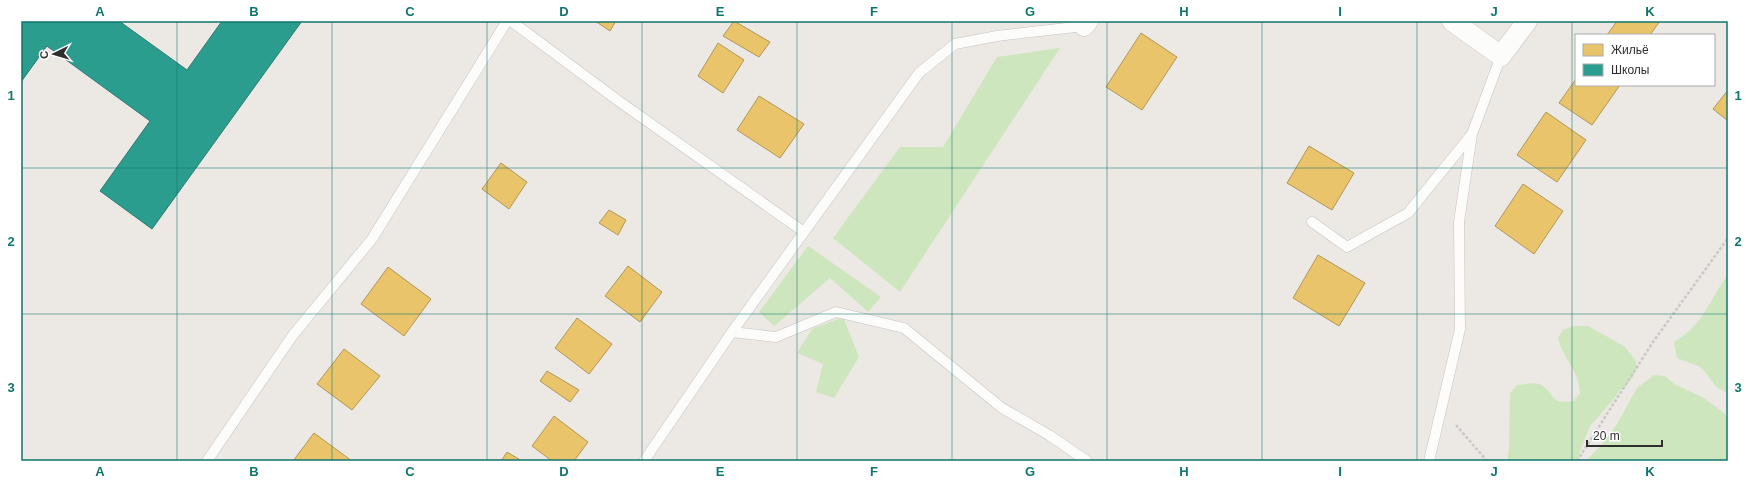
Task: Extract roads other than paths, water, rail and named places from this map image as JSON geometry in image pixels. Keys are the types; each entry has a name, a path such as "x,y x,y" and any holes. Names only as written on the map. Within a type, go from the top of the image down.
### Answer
{"street":[{"path":"1452,21 1501,56 1527,21"}],"lane":[{"path":"207,461 293,335 372,239 507,21"},
{"path":"511,21 620,102 804,232"},
{"path":"644,461 732,332 919,73 955,44 997,36 1086,24"},
{"path":"1429,461 1460,329 1459,222 1472,134 1501,56"},
{"path":"1312,222 1347,247 1408,213 1472,134"},
{"path":"732,332 776,337 836,312 904,328 1002,408 1049,435 1087,461"}]}
